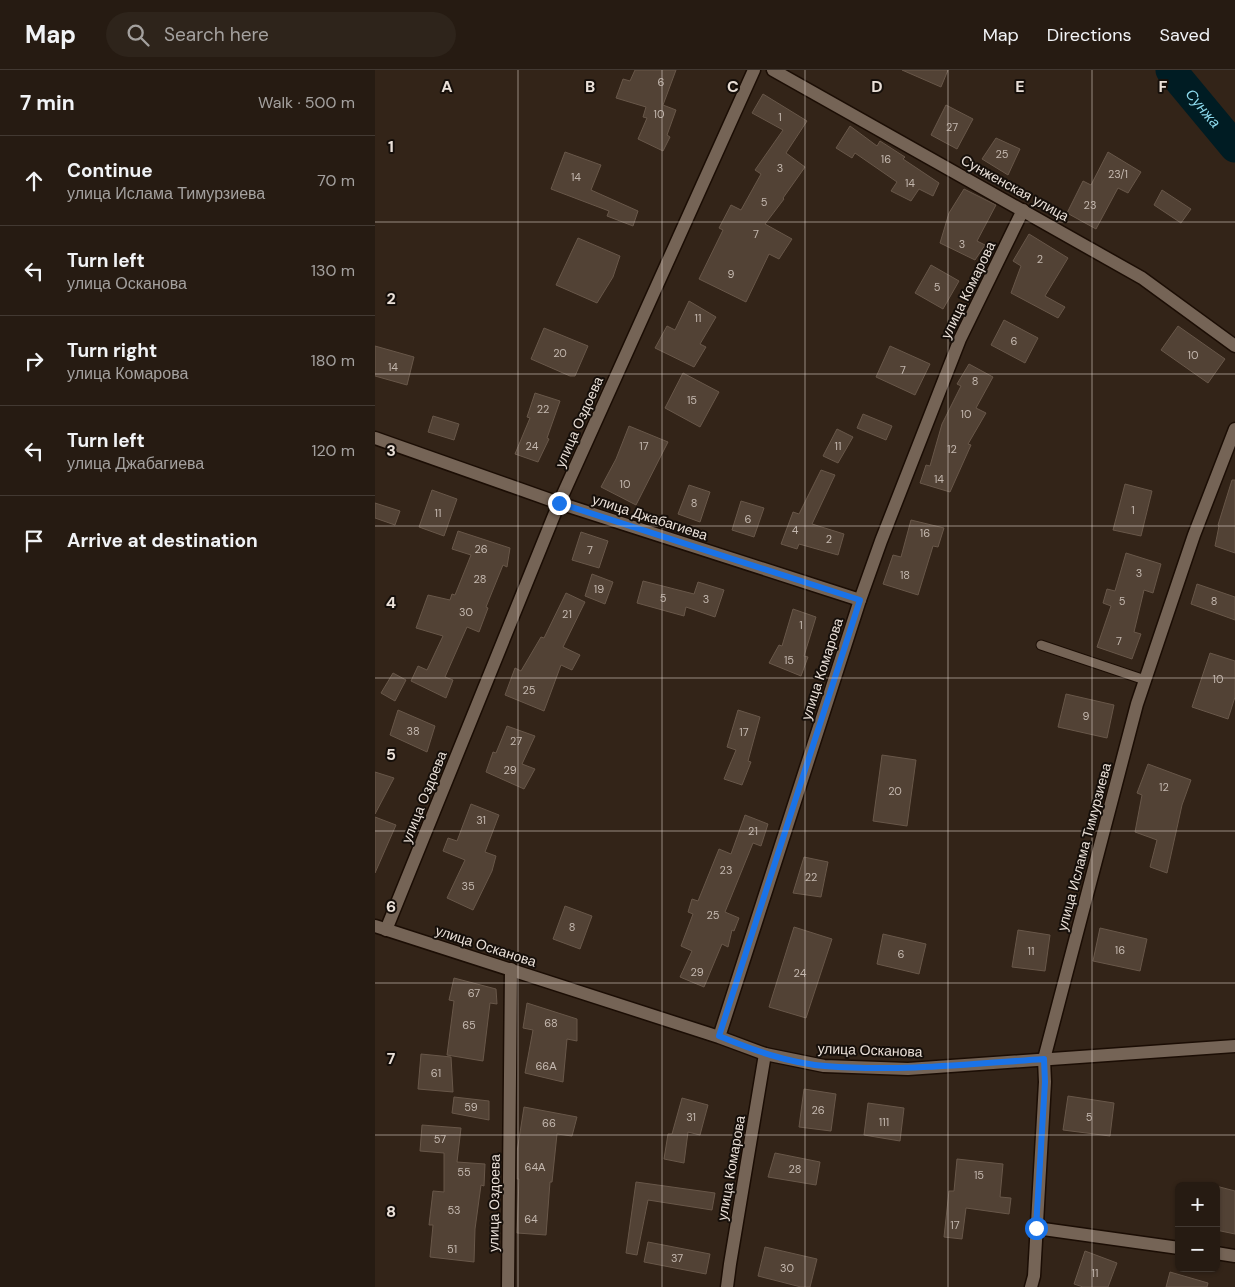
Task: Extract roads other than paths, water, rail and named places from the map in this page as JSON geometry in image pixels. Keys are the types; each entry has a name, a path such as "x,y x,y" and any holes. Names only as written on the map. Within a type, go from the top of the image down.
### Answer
{"street":[{"name":"улица Оздоева","path":"381,928 559,503 754,70"},
{"name":"Сунженская улица","path":"773,70 1142,278 1235,346"},
{"name":"улица Комарова","path":"719,1036 860,600 881,541 960,339 1023,210"},
{"name":"улица Ислама Тимурзиева","path":"1031,1287 1034,1276 1045,1082 1044,1059 1137,704 1194,534 1235,429"},
{"name":"улица Джабагиева","path":"375,438 559,503 860,600"},
{"name":"улица Осканова","path":"381,928 719,1036 765,1054 824,1066 909,1069 1235,1046"},
{"name":"улица Оздоева","path":"508,1287 511,969"},
{"name":"улица Комарова","path":"727,1287 765,1054"},
{"path":"1036,1228 1175,1247"},
{"path":"1220,1254 1235,1256"}],"lane":[{"path":"1041,645 1145,680"}],"waterway":[{"name":"Сунжа","path":"1171,70 1235,147"}]}
